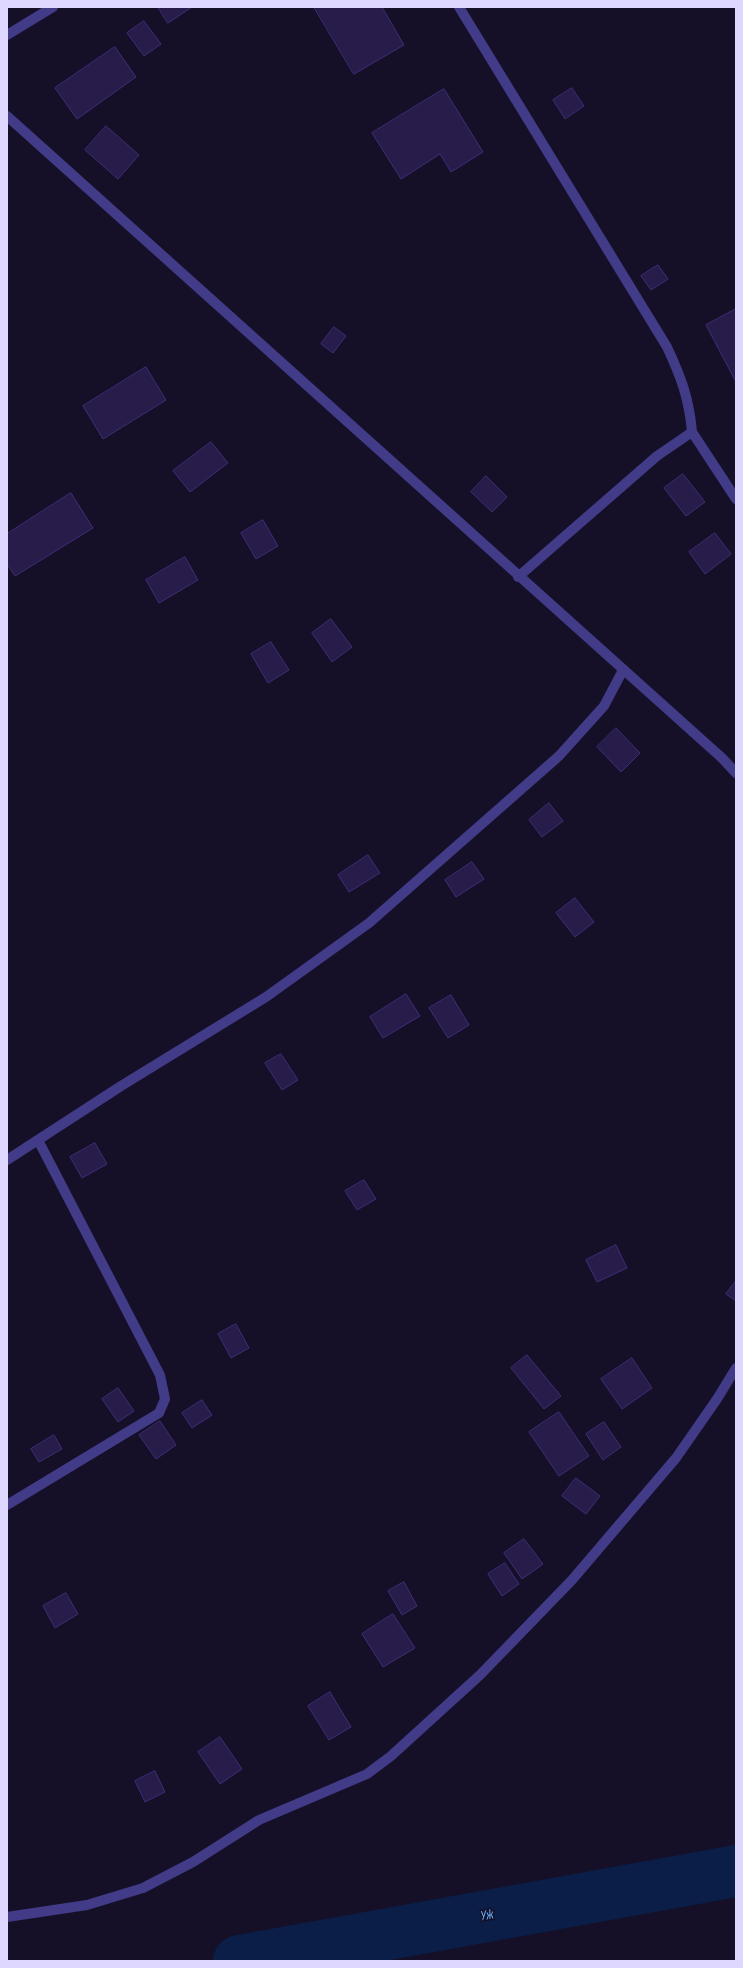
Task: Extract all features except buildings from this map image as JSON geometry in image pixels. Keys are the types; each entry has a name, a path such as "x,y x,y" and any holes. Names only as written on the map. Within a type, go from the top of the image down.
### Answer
{"street":[{"path":"7,35 53,7"},
{"path":"459,7 667,347 682,381 690,410 692,432 735,495"},
{"path":"7,116 722,758 736,773"},
{"path":"518,576 657,456 692,432"},
{"path":"7,1160 121,1086 266,997 369,923 559,756 604,706 623,670"},
{"path":"7,1505 159,1413 165,1399 160,1375 38,1140"},
{"path":"7,1917 87,1905 143,1888 193,1862 259,1820 368,1774 391,1756 480,1674 572,1580 676,1458 736,1368"}],"waterway":[{"name":"Уж","path":"239,1961 736,1871"}]}
